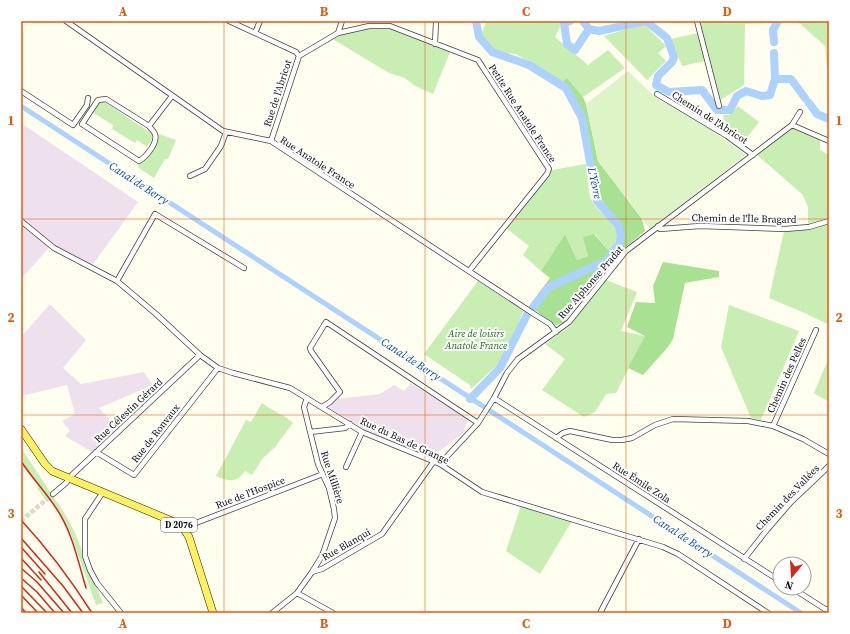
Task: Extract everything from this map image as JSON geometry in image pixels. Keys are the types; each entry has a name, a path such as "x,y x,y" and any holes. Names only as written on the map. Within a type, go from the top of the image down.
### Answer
{"main road":[{"name":"D 2076","path":"21,429 48,467 54,472 172,521 183,528 190,540 213,613"}],"street":[{"name":"Rue Anatole France","path":"66,21 222,132 271,141 550,324 556,332"},
{"name":"Rue de l'Abricot","path":"229,21 296,52 299,56 271,141"},
{"path":"255,33 260,21"},
{"path":"299,56 338,33 342,21"},
{"path":"435,44 436,21"},
{"name":"Chemin de l'Abricot","path":"697,21 719,106"},
{"name":"Petite Rue Anatole France","path":"338,33 369,26 390,26 478,60 549,169 548,174 469,271"},
{"path":"21,91 73,125 87,105 88,98"},
{"name":"Chemin de l'Abricot","path":"657,94 727,136 753,155"},
{"path":"149,126 172,96"},
{"path":"106,99 149,126 155,133 156,140 144,158 138,161 82,124 98,100 106,99"},
{"name":"Rue Alphonse Pradat","path":"440,464 478,423 494,398 507,373 518,359 569,322 626,252 658,226 792,125 800,112"},
{"path":"792,125 829,141"},
{"path":"190,176 205,170 221,146 226,132"},
{"path":"117,281 155,214 244,268"},
{"name":"Rue du Bas de Grange","path":"21,221 54,248 117,281 156,314 200,355 218,368 283,385 362,432 440,464 482,492 663,547 678,554 768,613"},
{"name":"Chemin de l'Île Bragard","path":"658,226 660,229 700,226 785,229 809,227 829,221"},
{"path":"322,407 330,402 340,392 310,348 326,322 478,423"},
{"name":"Chemin des Pelles","path":"773,426 816,330"},
{"name":"Rue Célestin Gérard","path":"53,494 200,355"},
{"name":"Rue de Ronvaux","path":"96,452 134,475 218,368"},
{"name":"Rue Millière","path":"307,398 304,407 318,464 330,495 335,518 322,556 312,572"},
{"name":"Rue Émile Zola","path":"494,398 772,576"},
{"name":"Chemin des Pelles","path":"556,438 562,433 570,431 612,440 622,440 632,438 655,425 673,419 748,421 773,426 803,439 829,454"},
{"path":"310,432 344,428 350,424"},
{"path":"346,467 362,432"},
{"name":"Rue Blanqui","path":"312,572 322,569 382,534 434,461"},
{"name":"Chemin des Vallées","path":"744,559 791,502 829,467"},
{"name":"Rue de l'Hospice","path":"183,528 323,474"},
{"path":"103,492 84,519 85,556 97,583 120,613"},
{"path":"600,613 639,539"},
{"path":"272,613 297,593 312,572"},
{"path":"297,593 333,613"},
{"path":"805,596 829,610"}],"shaded area":[{"path":"21,123 138,202 89,270 49,248 22,278 21,277"},
{"path":"50,304 86,340 63,368 81,384 144,372 153,385 99,408 117,428 92,452 65,436 70,431 62,421 75,414 67,385 21,396 21,337"},
{"path":"411,383 469,420 464,429 466,431 434,455 426,455 367,431 328,407 335,399 380,394 394,385 404,391"}],"green space":[{"path":"487,21 563,21 555,37 588,65 608,50 625,68 583,97 567,78 562,82 516,54 496,52 481,34"},
{"path":"697,21 829,21 829,91 825,46 798,22 745,24 744,85 717,102"},
{"path":"644,24 666,46 658,53 666,61 647,80 604,36"},
{"path":"369,27 389,27 451,50 433,94 415,86 405,78 389,73 331,38 337,34"},
{"path":"698,33 705,61 682,66 671,39"},
{"path":"628,71 655,97 702,123 746,155 650,229 598,161 586,104"},
{"path":"567,78 583,97 586,104 598,161 642,219 645,231 623,249 620,226 598,193 584,115 572,92 562,82"},
{"path":"103,101 151,133 152,139 147,147 137,140 135,143 112,129 113,125 92,112 99,102"},
{"path":"738,106 759,122 742,144 727,132 723,115 729,115"},
{"path":"790,129 800,129 820,138 820,150 829,155 829,325 769,298 784,231 808,230 808,207 803,195 756,154"},
{"path":"159,134 176,140 168,159 165,159 154,178 139,168 138,163 146,158 155,147"},
{"path":"586,164 592,201 616,229 617,235 615,242 609,251 595,234 588,256 577,260 565,234 541,271 523,255 529,246 506,228 552,170"},
{"path":"565,234 577,260 588,256 583,237 594,234 609,251 609,265 563,323 556,325 529,306 550,278 541,271"},
{"path":"663,262 719,271 719,277 685,283 673,339 668,347 643,375 628,368 645,336 627,327 636,302 655,303 653,286"},
{"path":"606,280 637,292 621,331 645,336 616,393 606,394 595,412 584,417 542,390 565,359 545,344 571,325"},
{"name":"Aire de loisirs Anatole France","path":"478,281 524,309 505,358 471,389 470,385 424,354"},
{"path":"729,305 799,331 761,420 751,418 721,347"},
{"path":"829,357 829,402 814,393"},
{"path":"262,403 286,417 293,423 275,447 263,458 252,475 245,471 235,480 228,480 216,476 246,420 251,422"},
{"path":"21,448 65,514 75,533 103,603 96,605 70,532 52,500 47,502 37,488 38,485 21,461"},
{"path":"521,506 572,521 540,574 506,551"}],"waterway":[{"name":"L'Yèvre","path":"470,399 500,368 527,315 549,287 606,261 619,244 621,236 619,226 597,201 582,118 566,88 529,65 492,52 479,37 476,21"},
{"name":"L'Yèvre","path":"570,21 564,23 567,44 575,50 589,29"},
{"name":"L'Yèvre","path":"583,21 589,29 599,31 646,21 667,38 674,57 672,62 658,76 656,85 669,92 702,90 717,110 730,110 737,96 746,91 762,96 770,95 775,79 774,53"},
{"name":"L'Yèvre","path":"774,42 773,30 778,21"},
{"name":"L'Yèvre","path":"775,79 791,79 805,98"},
{"name":"L'Yèvre","path":"809,103 817,114 829,119"},
{"name":"Canal de Berry","path":"21,106 801,613"}],"tunnel":[{"path":"21,521 53,494"}],"railway":[{"path":"21,461 62,517 74,546 86,588"},
{"path":"21,520 76,588 92,613"},
{"path":"21,538 63,586 83,613"},
{"path":"21,547 45,574"},
{"path":"21,558 41,580"},
{"path":"21,568 37,582 64,613"},
{"path":"39,572 72,613"},
{"path":"21,578 37,592 55,613"},
{"path":"21,586 47,613"},
{"path":"21,595 38,613"},
{"path":"21,607 26,613"}]}
